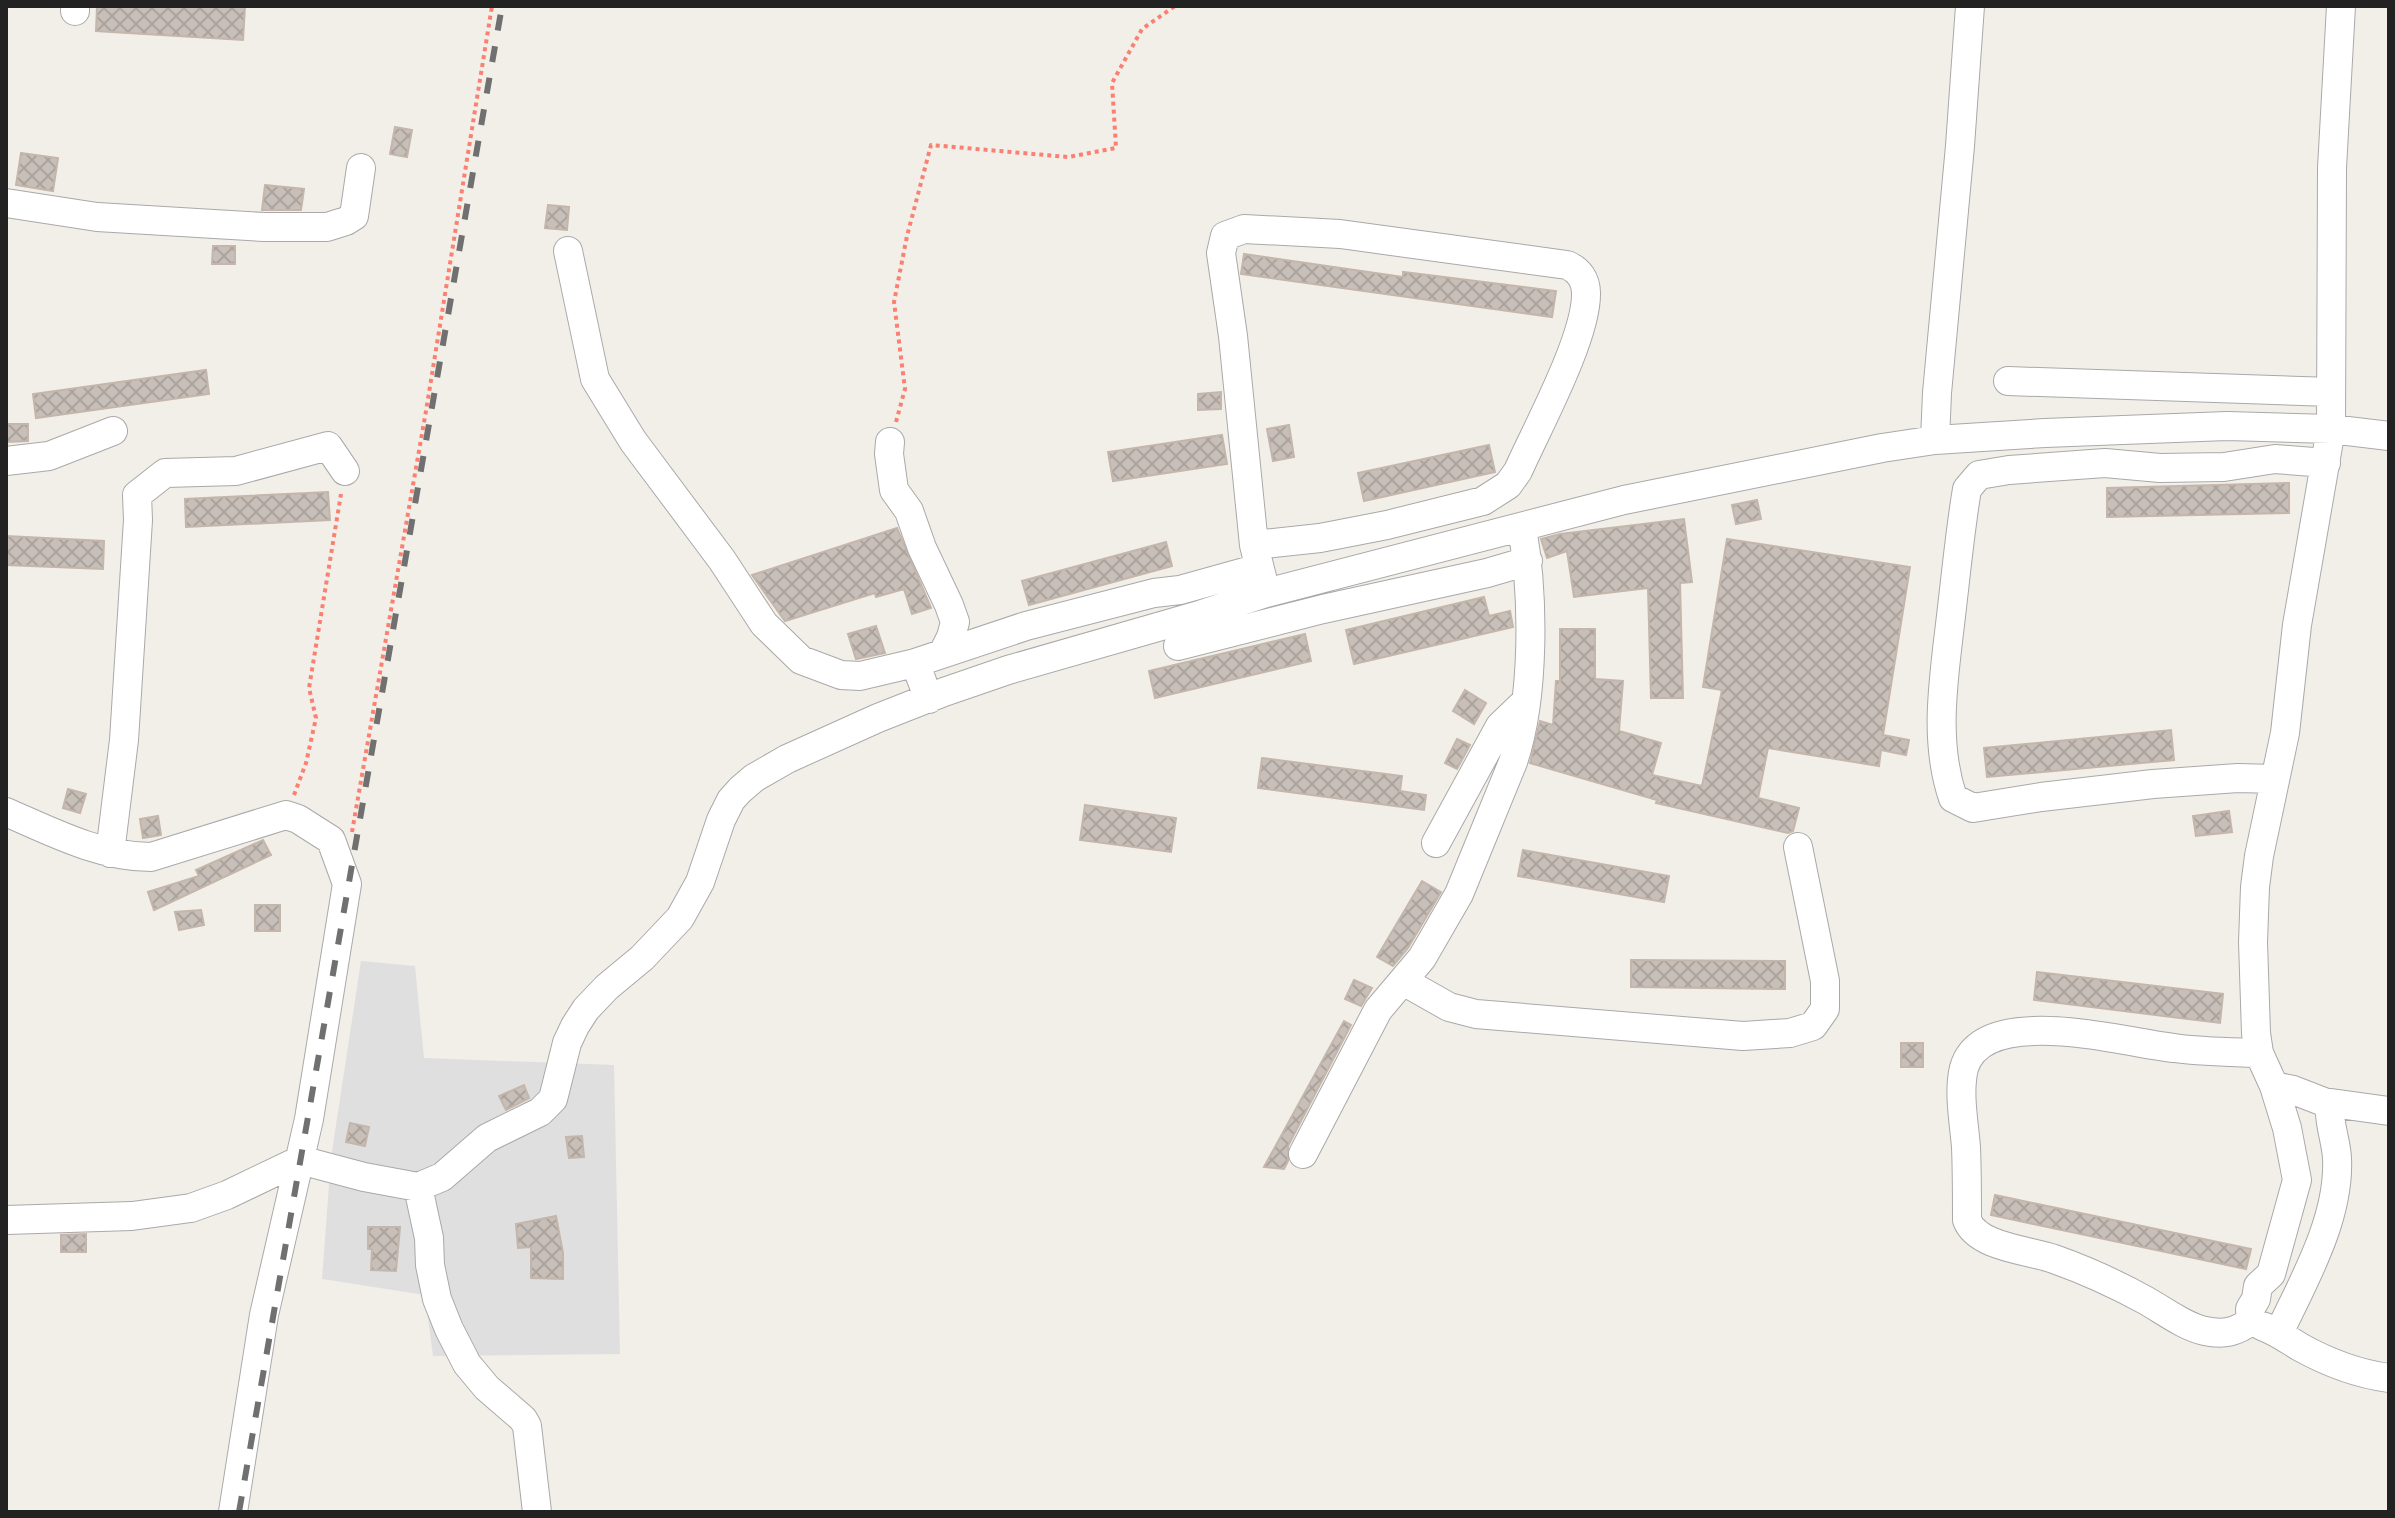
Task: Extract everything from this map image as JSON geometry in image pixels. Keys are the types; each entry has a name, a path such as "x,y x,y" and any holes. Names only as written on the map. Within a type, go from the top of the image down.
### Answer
{"street":[{"path":"1935,440 1970,6"},
{"path":"2251,1321 2250,1309 2258,1286 2271,1274 2297,1180 2293,1153 2274,1086 2259,1053 2256,1033 2255,887 2285,733 2297,625 2331,429 2332,168 2341,6"},
{"path":"6,203 97,217 264,227 327,227 354,216 361,168"},
{"path":"6,1220 132,1216 191,1208 227,1195 300,1160 418,1187 442,1177 487,1138 548,1106 553,1099 567,1043 575,1026 607,987 642,958 680,918 700,882 731,800 754,778 787,759 878,718 1008,670 1196,616 1259,569 1320,538 1483,501 1508,485 1518,471 1578,336 1586,294 1577,269 1493,254 1340,234 1244,229 1225,236 1221,253 1259,569"},
{"path":"568,251 591,367 602,393 764,624 801,660 841,675 868,675 915,663 1026,626 1259,569 1522,528 1624,500 1748,473 1935,440 2227,426 2331,429 2389,436"},
{"path":"2008,381 2331,392"},
{"path":"6,461 49,456 113,431"},
{"path":"890,442 894,490 909,511 955,622 943,653"},
{"path":"110,853 124,740 137,495 165,473 236,471 328,446 345,471"},
{"path":"2275,779 2238,778 2153,784 1973,808 1953,798 1946,778 1941,735 1943,689 1967,489 1979,475 2105,463 2160,468 2224,467 2275,459 2326,463"},
{"path":"1303,1154 1378,1010 1422,958 1459,894 1473,866 1520,743 1530,641 1528,561 1522,528"},
{"path":"1178,646 1528,561"},
{"path":"915,663 929,699"},
{"path":"1436,843 1500,726 1525,702"},
{"path":"6,812 110,853 151,857 286,815 331,840 347,884 300,1160 264,1315 233,1512"},
{"path":"1403,981 1449,1007 1476,1014 1743,1036 1790,1033 1813,1026 1825,1009 1825,981 1798,847"},
{"path":"2251,1321 2239,1330 2226,1334 2202,1331 2131,1292 2071,1265 2032,1251 1991,1242 1977,1235 1970,1229 1967,1220 1962,1088 1968,1058 1977,1046 1992,1037 2011,1032 2049,1032 2173,1048 2259,1053"},
{"path":"2274,1086 2330,1103 2389,1111"},
{"path":"2279,1333 2323,1233 2333,1198 2337,1158 2329,1117 2330,1103"},
{"path":"418,1187 437,1299 467,1364 487,1388 513,1408 527,1426 537,1512"},
{"path":"2251,1321 2279,1333 2301,1348 2365,1375 2389,1378"}],"path":[{"path":"344,877 426,411 492,6"},
{"path":"890,442 905,389 894,302 907,236 931,145 1068,157 1116,148 1112,83 1142,29 1175,6"},
{"path":"286,815 306,763 316,718 309,688 345,471"}],"shaded area":[{"path":"361,961 415,966 424,1058 614,1065 620,1354 433,1356 425,1295 322,1279 331,1158"}],"building":[{"path":"97,6 245,6 243,40 96,31"},
{"path":"395,127 412,130 407,157 390,154"},
{"path":"21,153 58,158 53,191 16,185"},
{"path":"265,185 304,189 301,210 262,210"},
{"path":"548,205 569,207 567,230 545,228"},
{"path":"213,246 235,246 235,264 212,264"},
{"path":"1244,254 1403,277 1403,272 1556,291 1552,317 1241,274"},
{"path":"206,370 209,394 36,418 33,394"},
{"path":"1221,392 1221,409 1198,410 1198,394"},
{"path":"6,424 28,424 28,441 6,442"},
{"path":"1289,425 1294,457 1273,461 1267,429"},
{"path":"1222,435 1227,464 1113,481 1108,452"},
{"path":"1489,445 1495,472 1364,501 1358,473"},
{"path":"2289,483 2289,513 2107,517 2107,488"},
{"path":"328,492 330,520 186,527 185,499"},
{"path":"1757,500 1761,519 1736,524 1732,505"},
{"path":"1684,519 1692,582 1680,583 1683,698 1651,698 1648,588 1574,597 1567,551 1547,558 1541,539"},
{"path":"897,528 931,608 912,614 904,589 876,597 875,593 785,621 752,575"},
{"path":"6,536 104,541 103,569 6,565"},
{"path":"1727,539 1910,567 1883,735 1909,740 1906,755 1881,750 1879,766 1768,748 1758,798 1799,808 1793,831 1788,833 1656,803 1657,800 1530,763 1540,721 1553,725 1556,681 1560,681 1560,629 1595,629 1595,679 1623,681 1619,731 1661,743 1652,775 1702,786 1722,690 1703,687"},
{"path":"1166,542 1172,566 1029,605 1022,581"},
{"path":"1484,597 1489,616 1510,611 1513,627 1354,664 1346,630"},
{"path":"876,626 885,653 856,659 848,634"},
{"path":"1305,634 1311,661 1155,698 1149,671"},
{"path":"1465,690 1486,703 1474,724 1453,711"},
{"path":"2171,730 2174,760 1987,777 1984,748"},
{"path":"1457,739 1470,745 1457,769 1445,763"},
{"path":"1262,758 1402,776 1400,791 1426,795 1424,810 1258,788"},
{"path":"68,789 86,794 80,813 63,808"},
{"path":"1085,805 1176,818 1171,852 1080,840"},
{"path":"2229,811 2232,832 2196,836 2193,816"},
{"path":"158,816 161,835 143,838 140,819"},
{"path":"263,840 271,855 154,910 148,892 199,876 196,870"},
{"path":"1523,850 1669,876 1664,902 1518,876"},
{"path":"1422,881 1441,892 1408,948 1393,966 1377,957"},
{"path":"255,905 280,905 280,931 255,931"},
{"path":"201,910 204,925 179,930 175,912"},
{"path":"1631,960 1785,961 1785,989 1631,987"},
{"path":"2037,972 2223,994 2220,1023 2034,1000"},
{"path":"1354,980 1372,988 1361,1006 1345,999"},
{"path":"1344,1021 1351,1025 1288,1146 1288,1161 1284,1169 1264,1167"},
{"path":"1901,1043 1923,1043 1923,1067 1901,1067"},
{"path":"524,1085 529,1098 506,1110 499,1096"},
{"path":"350,1123 369,1127 365,1146 346,1142"},
{"path":"582,1136 584,1157 569,1158 566,1137"},
{"path":"1995,1195 2251,1249 2246,1269 1991,1215"},
{"path":"556,1216 563,1253 563,1279 531,1278 531,1247 518,1248 516,1224"},
{"path":"368,1227 400,1227 396,1271 371,1270 372,1249 368,1249"},
{"path":"86,1234 86,1252 61,1252 61,1235"}],"railway":[{"path":"239,1512 502,6"}]}
